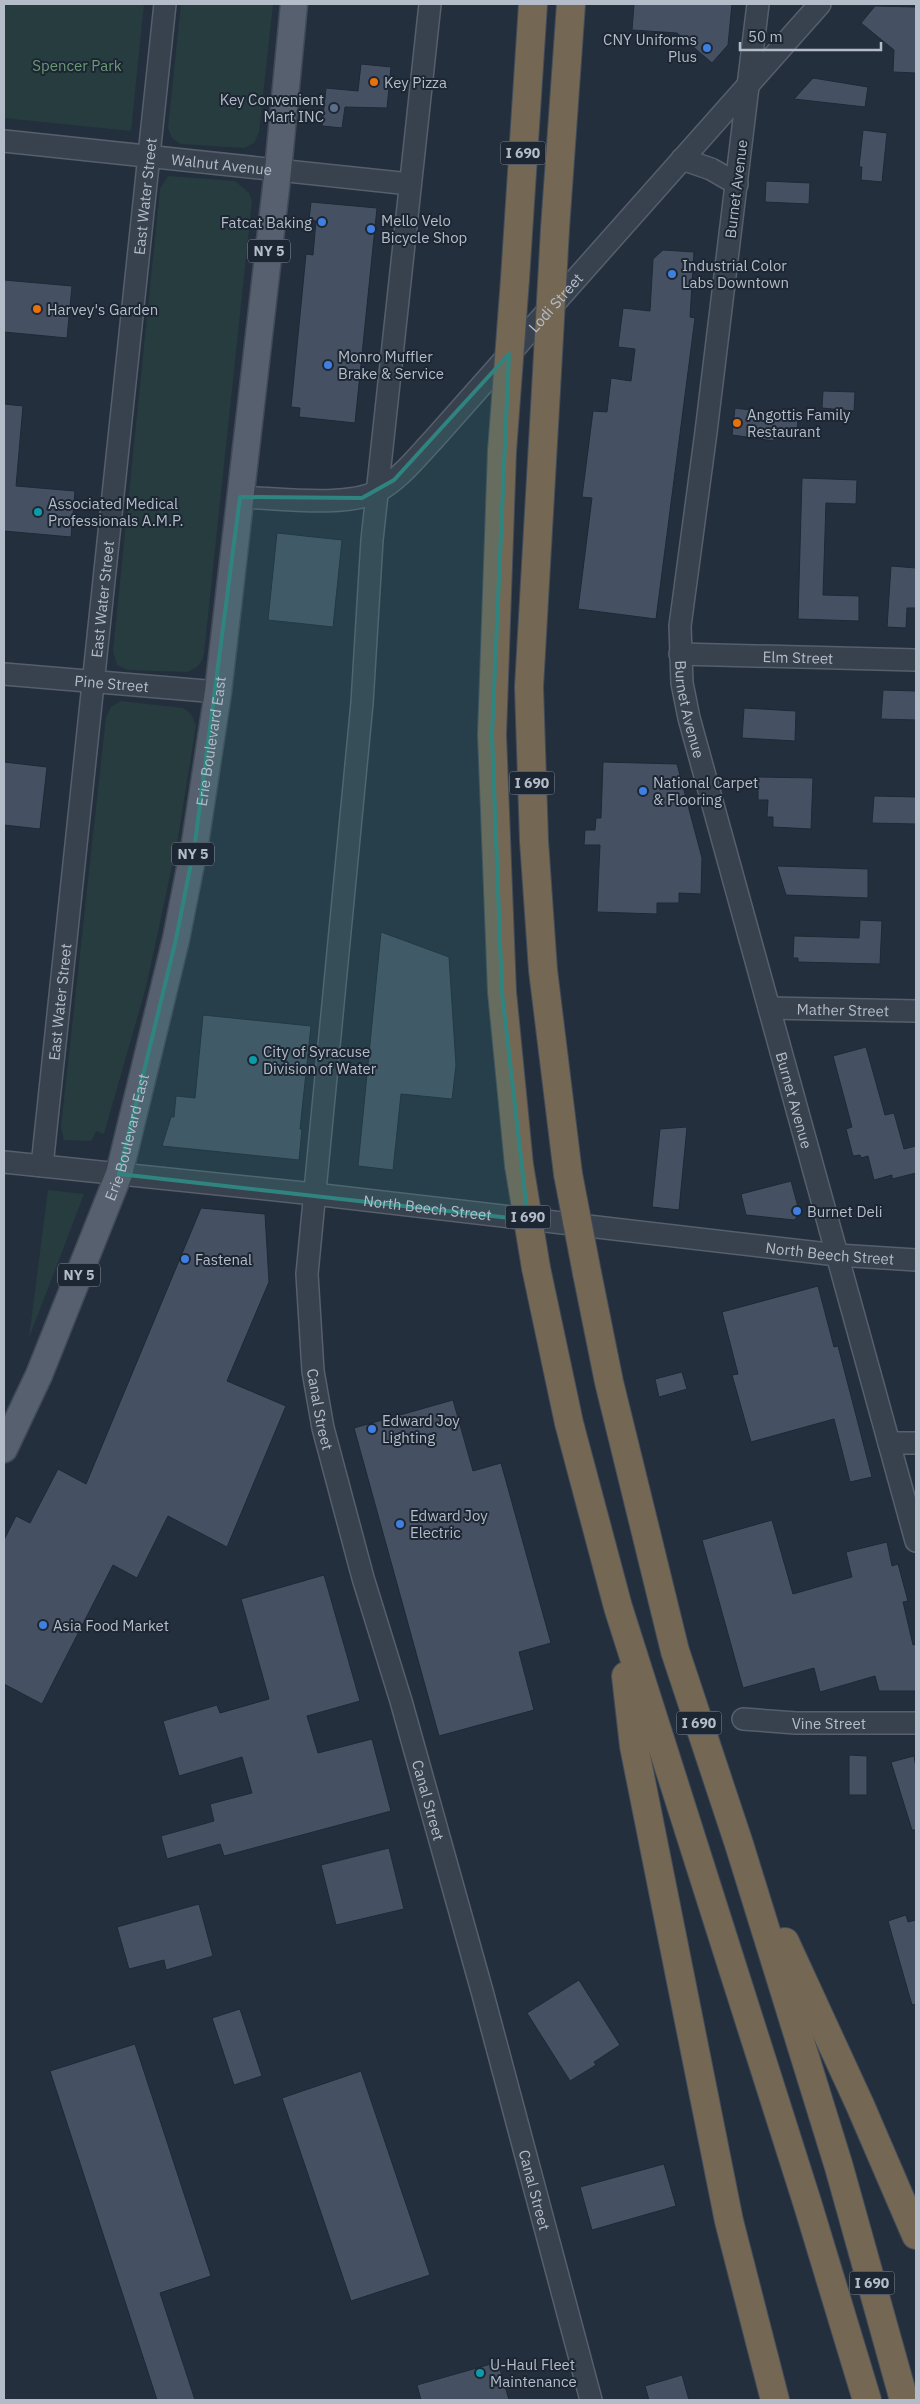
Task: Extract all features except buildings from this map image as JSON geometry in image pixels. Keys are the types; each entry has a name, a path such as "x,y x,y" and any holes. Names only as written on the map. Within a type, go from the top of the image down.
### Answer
{"highway":[{"name":"I 690","path":"571,4 555,228 529,687 533,831 543,970 568,1174 608,1382 675,1651 739,1844 839,2167 904,2400"},
{"name":"I 690","path":"530,11 515,279 502,451 492,735 502,992 519,1165 536,1268 569,1423 618,1608 807,2202 866,2400"},
{"path":"618,1608 636,1756 729,2221 775,2400"},
{"path":"739,1844 860,2105 916,2235"}],"main road":[{"name":"Erie Boulevard East","path":"4,1448 39,1375 118,1174 176,939 195,843 218,692 278,170 294,4"}],"street":[{"name":"East Water Street","path":"42,1166 165,4"},
{"name":"Canal Street","path":"430,4 377,492 362,703 306,1274 313,1371 323,1428 363,1578 401,1701 482,1991 591,2400"},
{"name":"Burnet Avenue","path":"758,4 737,184 680,626 682,683 689,718 916,1541"},
{"name":"Lodi Street","path":"240,497 342,500 362,498 377,492 394,480 434,439 820,4"},
{"name":"Walnut Avenue","path":"4,141 410,184"},
{"path":"682,159 711,169 737,184"},
{"name":"Elm Street","path":"680,654 916,660"},
{"name":"Pine Street","path":"4,674 218,692"},
{"name":"Mather Street","path":"769,1008 916,1011"},
{"name":"North Beech Street","path":"4,1162 314,1194 837,1255 916,1260"},
{"path":"889,1443 916,1443"},
{"name":"Vine Street","path":"743,1718 796,1723 916,1723"}],"highlighted area":[{"path":"509,354 492,735 502,992 528,1220 119,1174 176,939 195,843 240,497 362,498 394,480"}],"green space":[{"name":"Spencer Park","path":"4,4 144,4 131,131 4,118"},
{"path":"181,4 273,4 259,132 254,143 244,148 181,144 172,138 168,128"},
{"path":"168,176 235,181 249,193 252,201 204,653 198,665 187,672 128,670 117,665 113,651 160,189"},
{"path":"121,701 183,708 191,714 196,725 178,838 146,987 104,1134 96,1131 91,1141 64,1140 61,1127 106,717 111,707"},
{"path":"48,1190 84,1194 29,1338"}],"place":[{"name":"CNY Uniforms Plus","path":"707,48"},
{"name":"Key Pizza","path":"374,82"},
{"name":"Key Convenient Mart INC","path":"334,108"},
{"name":"Fatcat Baking","path":"322,222"},
{"name":"Mello Velo Bicycle Shop","path":"371,229"},
{"name":"Industrial Color Labs Downtown","path":"672,274"},
{"name":"Harvey's Garden","path":"37,309"},
{"name":"Monro Muffler Brake & Service","path":"328,365"},
{"name":"Angottis Family Restaurant","path":"737,423"},
{"name":"Associated Medical Professionals A.M.P.","path":"38,512"},
{"name":"National Carpet & Flooring","path":"643,791"},
{"name":"City of Syracuse Division of Water","path":"253,1060"},
{"name":"Burnet Deli","path":"797,1211"},
{"name":"Fastenal","path":"185,1259"},
{"name":"Edward Joy Lighting","path":"372,1429"},
{"name":"Edward Joy Electric","path":"400,1524"},
{"name":"Asia Food Market","path":"43,1625"},
{"name":"U-Haul Fleet Maintenance","path":"480,2373"}]}
